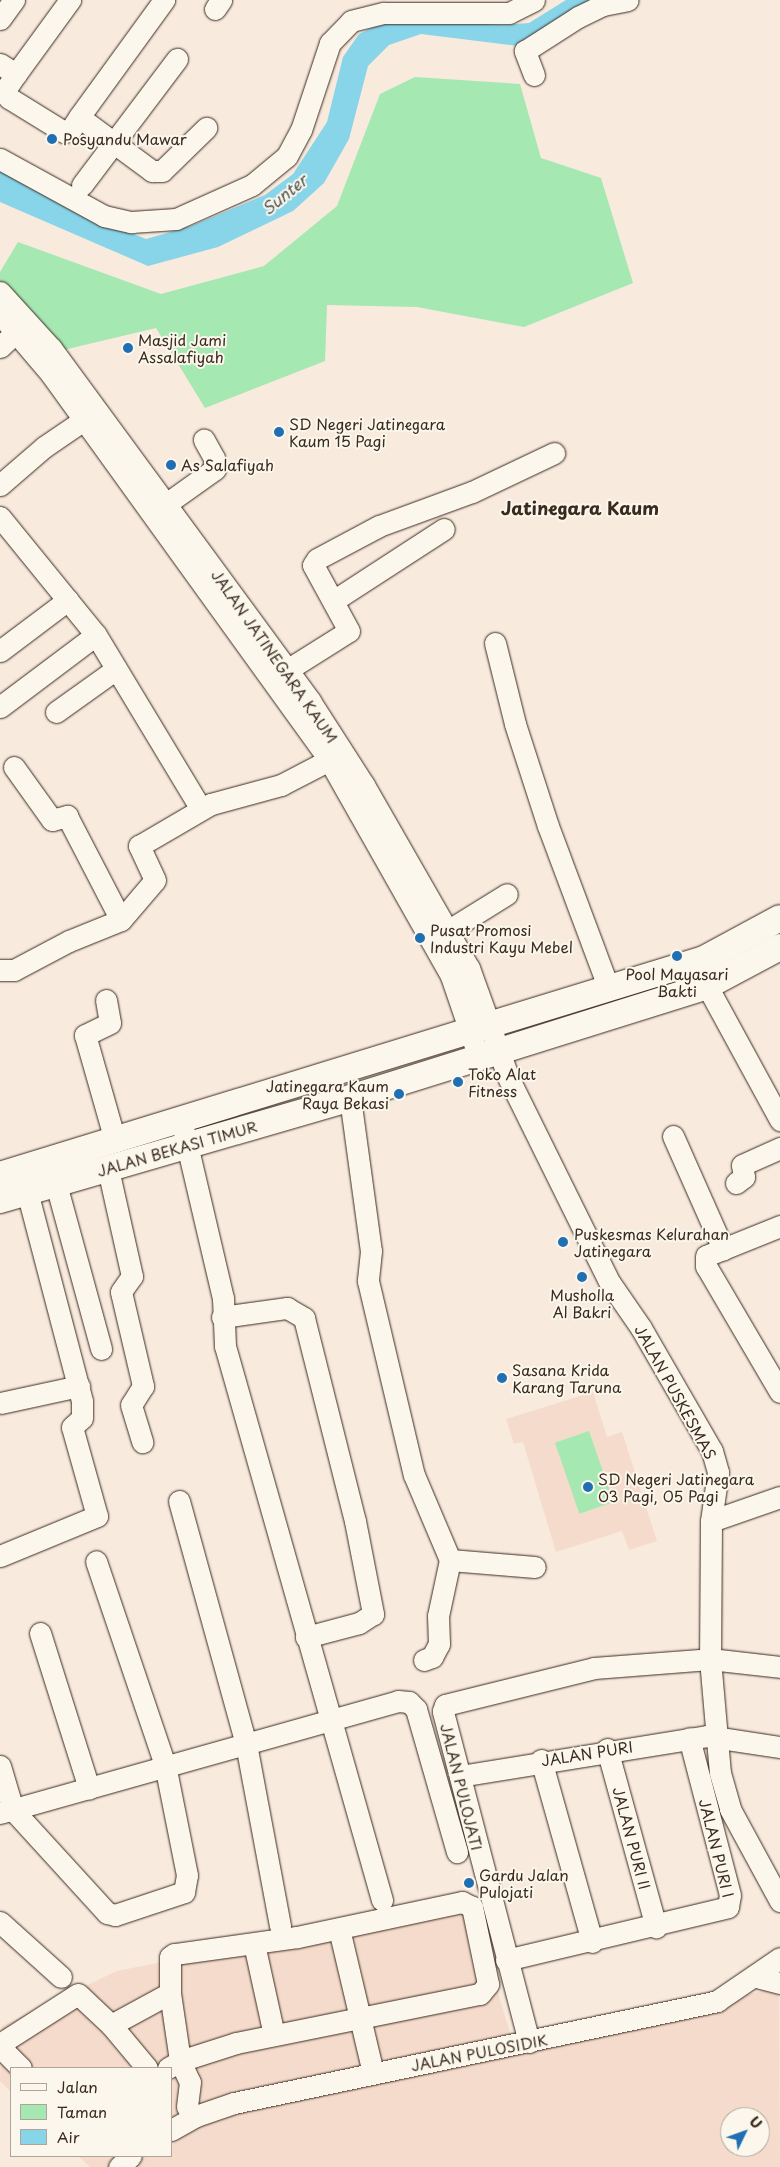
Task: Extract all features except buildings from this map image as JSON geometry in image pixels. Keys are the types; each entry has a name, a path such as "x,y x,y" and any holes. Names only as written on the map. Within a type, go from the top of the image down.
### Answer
{"main road":[{"name":"JALAN BEKASI TIMUR","path":"0,1175 481,1030 704,960 780,918"},
{"name":"JALAN BEKASI TIMUR","path":"0,1200 350,1098 707,986 780,947"}],"street":[{"path":"0,19 14,0"},
{"path":"70,0 8,69 4,92 9,98 64,132 71,129 164,0"},
{"path":"0,159 104,216 131,222 176,219 252,185 287,156 301,130 330,42 351,22 384,13 509,13 534,0"},
{"path":"534,75 525,51 578,17 603,5 628,0"},
{"path":"82,185 177,58"},
{"path":"79,117 152,171 162,171 206,128"},
{"name":"JALAN JATINEGARA KAUM","path":"0,292 51,348 287,670 357,790 449,930 469,968 481,1030 488,1055"},
{"name":"JALAN JATINEGARA KAUM","path":"0,314 85,420 329,760 357,790 451,976 481,1030"},
{"path":"0,347 16,332"},
{"path":"0,485 44,447 85,420"},
{"path":"166,504 215,469 214,458 204,440"},
{"path":"287,670 348,634 334,601 313,565 318,559 379,526 472,492 554,453"},
{"path":"0,517 96,634 201,810"},
{"path":"334,601 444,529"},
{"path":"0,651 68,600"},
{"path":"0,707 96,634"},
{"path":"495,643 515,724 548,826 609,989"},
{"path":"56,712 116,669"},
{"path":"0,970 14,970 69,941 121,920 155,880 139,846 201,810 281,785 329,760"},
{"path":"14,767 52,820 67,816 121,920"},
{"path":"449,930 507,894"},
{"path":"707,986 780,1120"},
{"path":"106,1000 110,1023 85,1035 115,1140"},
{"name":"JALAN PUSKESMAS","path":"488,1055 610,1284 642,1328 712,1452 718,1472 711,1521 710,1659 714,1736 730,1809 780,1901"},
{"path":"350,1098 371,1244 367,1270 370,1295 414,1475 450,1560 438,1616 439,1644 432,1657 424,1660"},
{"path":"181,1120 179,1148 223,1298 222,1317 225,1346 329,1720 382,1900"},
{"path":"673,1136 723,1249"},
{"path":"736,1183 744,1177 742,1165 780,1148"},
{"path":"108,1169 132,1276 120,1292 144,1386 131,1405 142,1442"},
{"path":"56,1184 101,1349"},
{"path":"0,1556 97,1516 72,1426 82,1418 78,1386 27,1192"},
{"path":"777,1380 706,1266 706,1256 780,1226"},
{"path":"222,1317 287,1308 304,1318 355,1521 373,1614 359,1623 306,1637"},
{"path":"0,1403 78,1386"},
{"path":"711,1521 780,1497"},
{"path":"179,1501 246,1744 280,1926"},
{"path":"450,1560 534,1567"},
{"path":"0,1766 6,1811 102,1908 115,1915 176,1897 188,1886 165,1765 96,1561"},
{"path":"40,1633 89,1788"},
{"path":"710,1659 780,1667"},
{"name":"JALAN PULOJATI","path":"530,2042 506,1960 443,1711 450,1702 594,1668 710,1659"},
{"path":"6,1811 398,1701 409,1702 416,1709 456,1852"},
{"path":"714,1736 780,1747"},
{"name":"JALAN PURI","path":"460,1776 607,1749 714,1736"},
{"name":"JALAN PURI I","path":"506,1960 592,1942 725,1910 731,1904 689,1738"},
{"name":"JALAN PURI II","path":"607,1749 656,1927"},
{"path":"541,1760 592,1942"},
{"path":"174,2064 274,2036 487,1990 472,1907 462,1902 339,1929 254,1944 174,1954 170,1957 174,2064 190,2082 184,2106"},
{"path":"0,1922 61,1977"},
{"path":"339,1929 373,2073"},
{"path":"254,1944 274,2036"},
{"name":"JALAN PULOSIDIK","path":"172,2128 184,2106 234,2103 717,2001 757,1977 780,1958"},
{"path":"757,1977 780,1983"},
{"path":"111,2025 170,1993"},
{"path":"20,2067 3,2050 6,2040 74,1995 82,1997 111,2025 146,2067"},
{"path":"119,2167 130,2157"}],"shaded area":[{"name":"SD Negeri Jatinegara 03 Pagi, 05 Pagi","path":"593,1392 607,1437 622,1432 657,1541 629,1550 622,1531 556,1552 523,1442 514,1444 506,1419"},
{"path":"471,1901 515,2050 779,1987 780,2167 90,2167 79,2157 172,2157 172,2067 10,2067 10,2091 0,2081 2,2026 117,1971"}],"green space":[{"path":"415,77 520,84 541,158 601,178 633,283 524,327 417,307 327,305 325,361 205,408 156,328 55,352 0,286 0,272 18,242 161,294 264,266 337,206 380,94"},
{"path":"589,1431 613,1502 579,1514 555,1443"}],"water":[{"name":"Sunter","path":"566,0 606,0 519,46 421,34 389,45 368,66 349,139 324,183 293,211 218,247 148,266 0,202 0,163 71,208 146,239 191,226 265,195 293,174 327,122 343,57 359,34 390,19 503,25 529,23"}],"place":[{"name":"Posyandu Mawar","path":"52,139"},
{"name":"Masjid Jami Assalafiyah","path":"128,348"},
{"name":"SD Negeri Jatinegara Kaum 15 Pagi","path":"279,432"},
{"name":"As Salafiyah","path":"171,465"},
{"name":"Pusat Promosi Industri Kayu Mebel","path":"420,938"},
{"name":"Pool Mayasari Bakti","path":"677,956"},
{"name":"Toko Alat Fitness","path":"458,1082"},
{"name":"Jatinegara Kaum Raya Bekasi","path":"399,1094"},
{"name":"Puskesmas Kelurahan Jatinegara","path":"563,1242"},
{"name":"Musholla Al Bakri","path":"582,1277"},
{"name":"Sasana Krida Karang Taruna","path":"502,1378"},
{"name":"SD Negeri Jatinegara 03 Pagi, 05 Pagi","path":"588,1487"},
{"name":"Gardu Jalan Pulojati","path":"469,1883"}],"district":[{"name":"Jatinegara Kaum","path":"580,508"}]}
